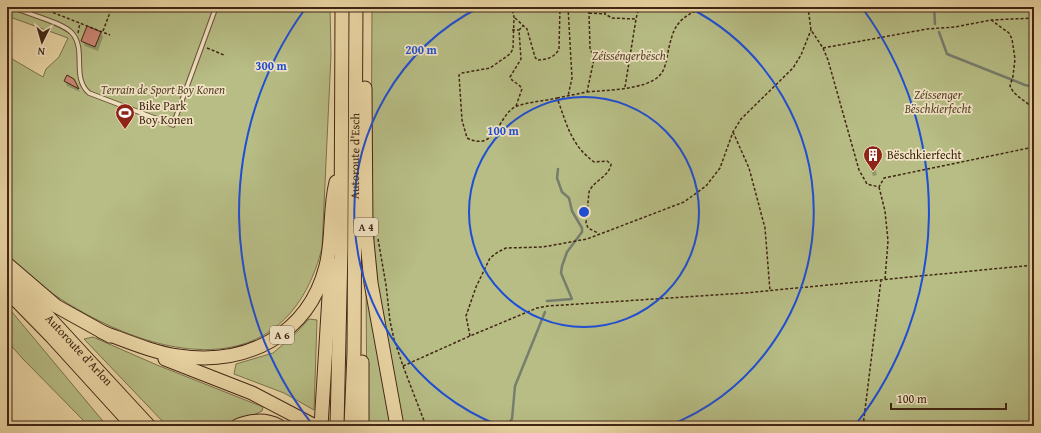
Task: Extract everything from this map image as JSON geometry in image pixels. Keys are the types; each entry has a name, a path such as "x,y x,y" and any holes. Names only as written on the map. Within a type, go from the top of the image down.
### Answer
{"highway":[{"name":"Autoroute d'Esch","path":"337,426 340,353 342,7"},
{"name":"Autoroute d'Esch","path":"351,426 354,352 356,7"},
{"name":"A 4","path":"356,26 364,56 366,231 371,283 397,426"},
{"name":"A 6","path":"102,332 154,351 177,356 208,358 237,355 261,346 282,335 300,316 314,296 326,266 332,201 341,163"},
{"path":"321,426 335,202 341,163"},
{"name":"A 4","path":"356,174 362,220 362,426"},
{"name":"A 6","path":"7,264 56,306 102,332 139,349 252,393 290,411 315,426"},
{"name":"Autoroute d'Arlon","path":"7,275 149,426"},
{"name":"Autoroute d'Arlon","path":"7,291 129,423"},
{"path":"237,426 253,421 279,426"}],"lane":[{"path":"12,7 62,26 71,32 76,40 78,49 80,80 83,88 89,93 173,125 216,7"}],"path":[{"path":"39,7 110,34"},
{"path":"103,32 112,7"},
{"path":"509,7 512,9 514,17 512,30 513,49 510,54 490,68 462,73 459,75 462,120 467,138 472,141 481,142 488,139 516,106 522,89 520,85 512,81 510,77 521,58 519,30"},
{"path":"514,17 527,29 537,60 551,58 560,49 560,7"},
{"path":"568,7 572,78 568,96"},
{"path":"586,7 589,13 590,48 594,59 587,92"},
{"path":"605,7 605,14"},
{"path":"625,87 636,19 640,7"},
{"path":"516,106 587,92 647,84 659,76 666,65 672,32 679,21 690,13 705,7"},
{"path":"808,7 811,30 823,48 859,170 867,184 879,187"},
{"path":"589,13 605,14 612,18 636,19"},
{"path":"823,48 927,29 955,27 991,20 1034,18"},
{"path":"991,20 1009,33 1012,39 1015,60 1010,86 1012,92 1028,102 1034,110"},
{"path":"512,30 519,30 523,26"},
{"path":"470,336 466,316 476,287 490,258 498,252 506,248 543,247 587,239 598,233 658,214 684,202 706,186 720,168 741,118 793,68 801,55 811,30"},
{"path":"202,46 224,55"},
{"path":"557,98 573,140 582,153 594,162 607,161 611,164 610,170 591,187 589,192 586,223 588,228 598,233"},
{"path":"734,132 748,168 765,228 770,291"},
{"path":"885,279 888,241 885,211 879,187 884,178 1034,148"},
{"path":"378,239 386,285 390,321 403,366 426,426"},
{"path":"403,366 537,308 548,306 770,291 1034,265"},
{"path":"863,426 881,280"}],"green space":[{"name":"Terrain de Sport Boy Konen","path":"7,7 330,7 331,55 322,248 300,301 267,333 227,348 182,348 135,336 88,315 45,288 7,258 7,56 43,77 46,69 59,57 68,38 7,16"},
{"path":"372,7 1034,7 1034,426 367,426 366,279 375,233 371,213"},
{"path":"7,306 107,426 85,426 83,420 7,341"},
{"path":"309,319 317,320 314,410 284,393 234,374 236,364 273,353 292,337"},
{"path":"93,337 157,365 263,407 262,411 231,426 167,426 84,339"}],"building":[{"path":"87,26 101,32 95,47 81,41"},
{"path":"67,75 74,79 79,89 64,81"}],"waterway":[{"path":"934,7 935,24"},
{"path":"939,32 947,54 1025,85 1034,87"},
{"path":"547,301 572,299 561,273 562,266 567,252 582,232 582,228 572,211 569,198 562,192 557,178 558,169"},
{"path":"506,426 512,419 515,386 545,312"}],"place":[{"name":"Bike Park Boy Konen","path":"125,130"},
{"name":"Bëschkierfecht","path":"873,172"}],"park label":[{"name":"Zéisséngerbësch","path":"629,56"},
{"name":"Zéissenger Bëschkierfecht","path":"938,102"}]}
